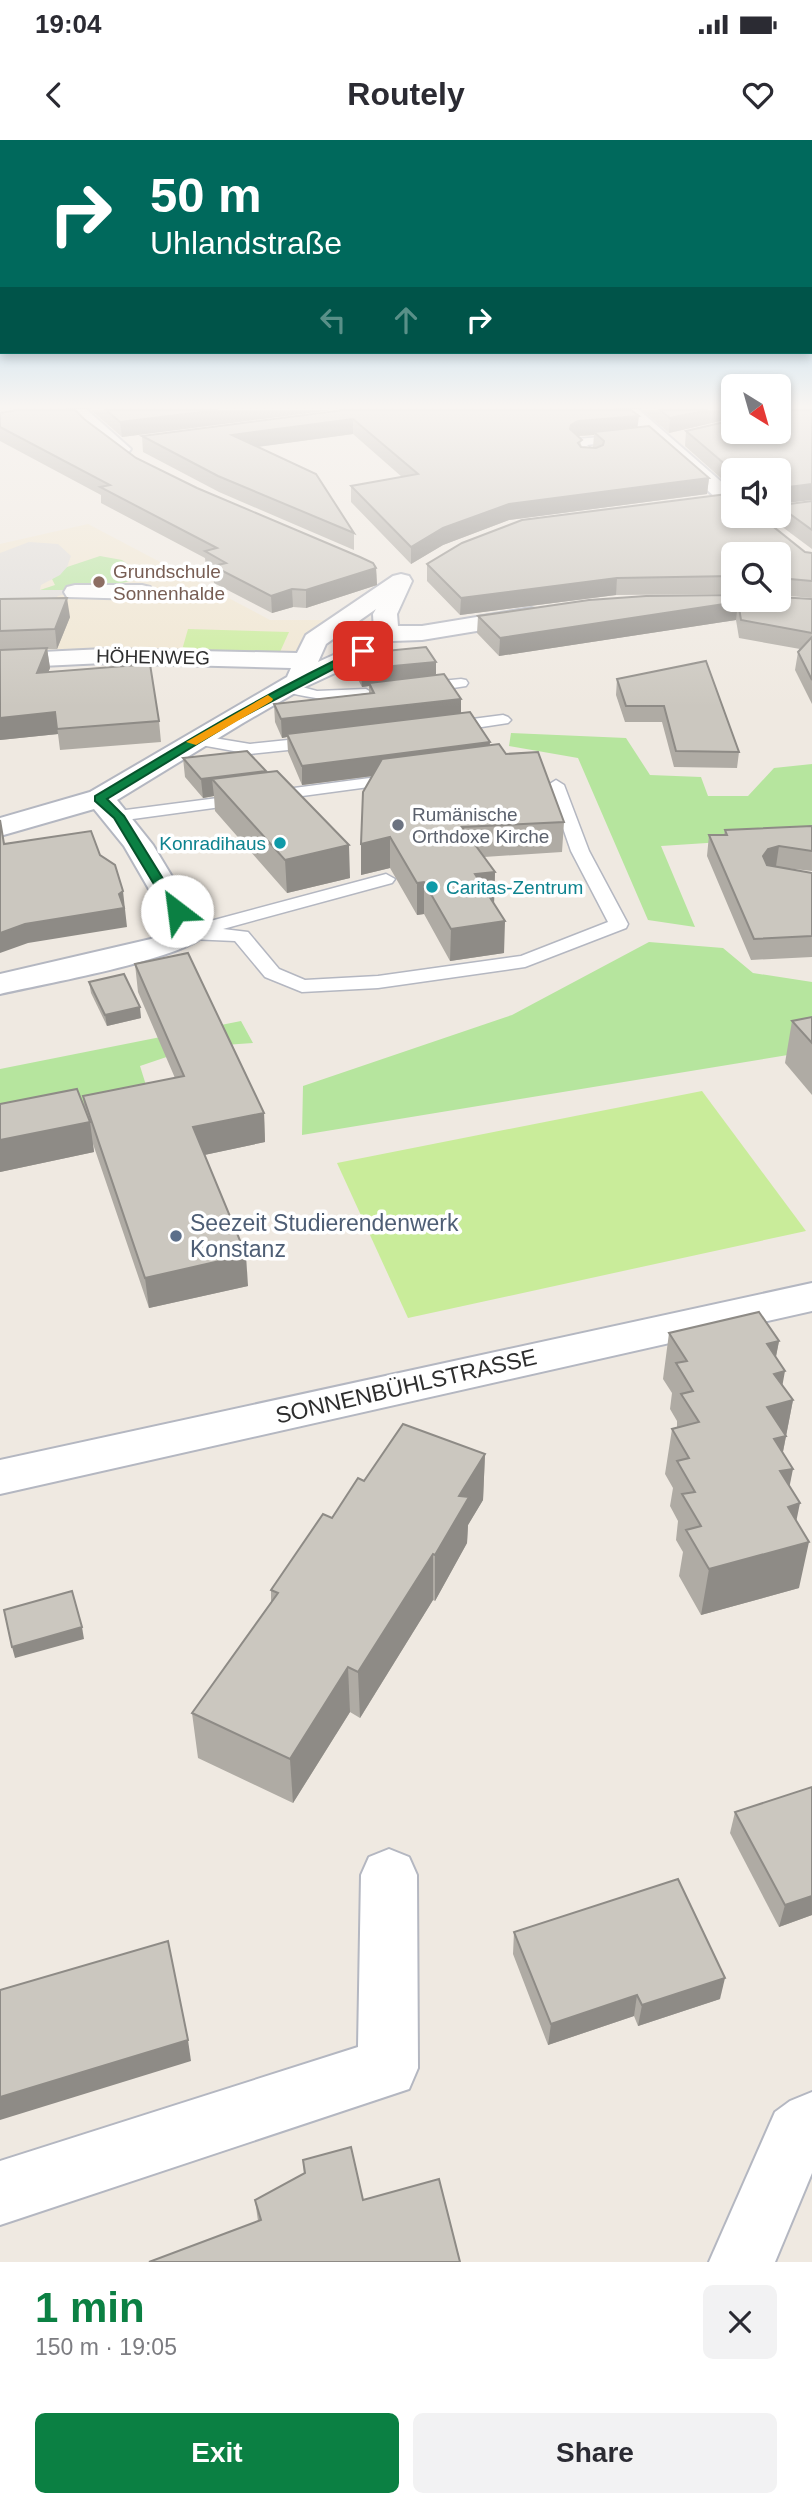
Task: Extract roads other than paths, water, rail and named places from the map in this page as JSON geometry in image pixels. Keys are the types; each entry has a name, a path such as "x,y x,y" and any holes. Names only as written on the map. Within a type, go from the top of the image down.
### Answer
{"street":[{"path":"379,571 411,575"},
{"path":"386,634 385,614 411,575"},
{"path":"297,677 315,640 321,634 411,575"},
{"path":"75,592 142,592"},
{"path":"0,827 109,807 196,740 297,677 367,649 386,634 422,633 552,613"},
{"name":"HÖHENWEG","path":"0,662 104,656 297,677"},
{"path":"0,984 162,947 190,933 151,865 109,807"},
{"name":"SONNENBÜHLSTRASSE","path":"0,1477 812,1297"},
{"path":"0,2193 388,2068 388,1875"},
{"path":"742,2262 797,2134 812,2123"}],"lane":[{"path":"297,677 317,696 383,692"},
{"path":"404,690 461,683"},
{"path":"434,729 503,720"},
{"path":"196,740 250,749 338,740"},
{"path":"109,807 415,777"},
{"path":"190,933 241,936 272,973 302,986 379,982 525,961 618,924 580,852 556,785"},
{"path":"190,933 386,879"}],"place":[{"name":"Grundschule Sonnenhalde","path":"99,582"},
{"name":"Rumänische Orthdoxe Kirche","path":"398,825"},
{"name":"Konradihaus","path":"280,843"},
{"name":"Caritas-Zentrum","path":"432,887"},
{"name":"Seezeit Studierendenwerk Konstanz","path":"176,1236"}]}
